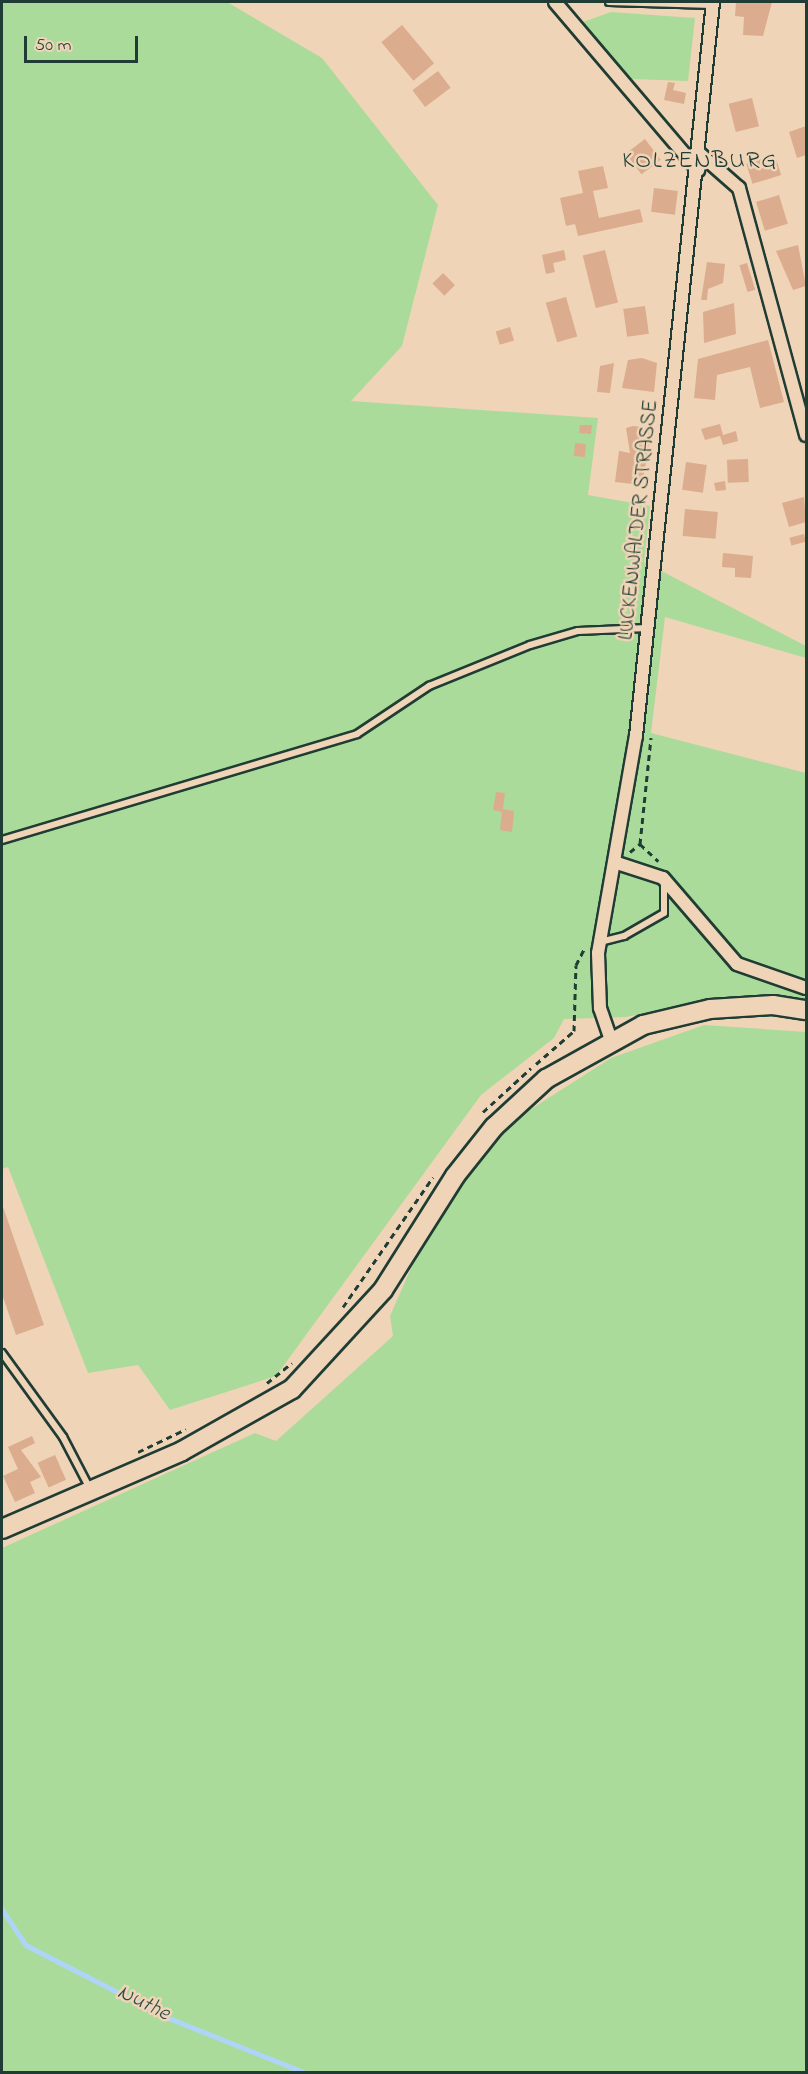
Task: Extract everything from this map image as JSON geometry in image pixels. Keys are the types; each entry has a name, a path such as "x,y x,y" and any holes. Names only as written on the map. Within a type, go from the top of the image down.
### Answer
{"main road":[{"path":"2,1529 182,1451 292,1389 383,1290 455,1176 494,1127 546,1079 611,1040 710,1009 773,1005 807,1010"}],"street":[{"path":"555,2 698,170"},
{"name":"LUCKENWALDER STRASSE","path":"611,1040 600,1008 600,942 617,863 647,628 698,170 712,3"},
{"path":"699,153 739,188 807,435"},
{"path":"617,863 663,878 737,964 807,988"}],"lane":[{"path":"609,2 712,3"},
{"path":"2,840 357,734 429,686 530,645 578,631 647,628"},
{"path":"600,942 624,936 664,913 663,878"},
{"path":"2,1353 63,1437 91,1491"}],"green space":[{"path":"2,2 227,2 322,58 438,205 402,346 351,401 598,418 588,495 650,506 644,562 806,646 806,658 665,617 651,733 806,773 806,1003 710,1001 626,1017 564,1019 554,1038 481,1095 276,1376 170,1410 138,1365 88,1373 8,1167 2,1169"},
{"path":"611,12 695,18 688,81 630,79 583,22"},
{"path":"704,1025 806,1032 806,2072 2,2072 2,1548 255,1433 276,1441 393,1336 390,1316 419,1250 485,1152 525,1113 611,1058"}],"building":[{"path":"736,2 772,2 763,36 743,35 744,17 735,16"},
{"path":"402,25 434,63 413,81 381,42"},
{"path":"438,71 451,88 425,107 412,90"},
{"path":"668,82 675,83 673,90 686,93 684,104 664,100"},
{"path":"752,98 759,126 736,132 729,104"},
{"path":"806,126 806,155 797,158 789,132"},
{"path":"645,139 661,160 641,174 626,153"},
{"path":"775,155 781,175 752,184 746,164"},
{"path":"603,166 608,188 593,191 599,218 640,209 643,222 578,236 575,224 566,226 560,198 583,193 578,171"},
{"path":"654,188 678,191 675,215 651,212"},
{"path":"779,195 788,224 765,231 756,202"},
{"path":"798,245 806,286 793,290 776,251"},
{"path":"564,250 566,260 553,263 555,272 546,274 542,255"},
{"path":"605,250 618,302 596,308 583,256"},
{"path":"707,262 725,264 723,283 708,289 707,300 701,300"},
{"path":"747,263 755,290 748,292 739,265"},
{"path":"443,273 455,285 444,296 432,284"},
{"path":"566,297 577,336 557,342 546,303"},
{"path":"734,303 736,334 704,343 703,312"},
{"path":"645,306 649,334 627,337 623,309"},
{"path":"510,327 514,340 500,345 496,331"},
{"path":"768,340 784,402 760,408 750,367 717,375 715,400 694,398 698,359"},
{"path":"642,358 657,363 654,392 622,388 628,360"},
{"path":"614,363 610,393 597,392 600,366"},
{"path":"720,424 723,435 736,431 738,441 723,445 720,436 705,440 701,429"},
{"path":"580,425 592,425 591,434 579,433"},
{"path":"633,426 652,428 642,485 615,482 619,451 630,453 626,428"},
{"path":"575,443 586,444 585,457 574,456"},
{"path":"748,459 749,482 728,483 727,460"},
{"path":"686,462 707,465 703,493 682,490"},
{"path":"725,481 726,490 716,491 714,483"},
{"path":"804,497 806,522 789,527 782,503"},
{"path":"685,509 718,512 716,539 683,536"},
{"path":"804,534 806,542 791,545 789,538"},
{"path":"723,553 753,556 751,578 735,577 735,568 722,567"},
{"path":"496,792 505,793 503,809 514,811 512,832 500,830 502,812 493,810"},
{"path":"2,1204 44,1325 16,1335 2,1294"},
{"path":"32,1436 35,1443 21,1450 41,1477 30,1482 35,1493 15,1502 3,1476 18,1469 8,1447"},
{"path":"55,1455 66,1480 49,1487 38,1463"}],"waterway":[{"name":"Nuthe","path":"2,1909 26,1945 164,2016 303,2072"}],"district":[{"name":"KOLZENBURG","path":"700,162"}]}
